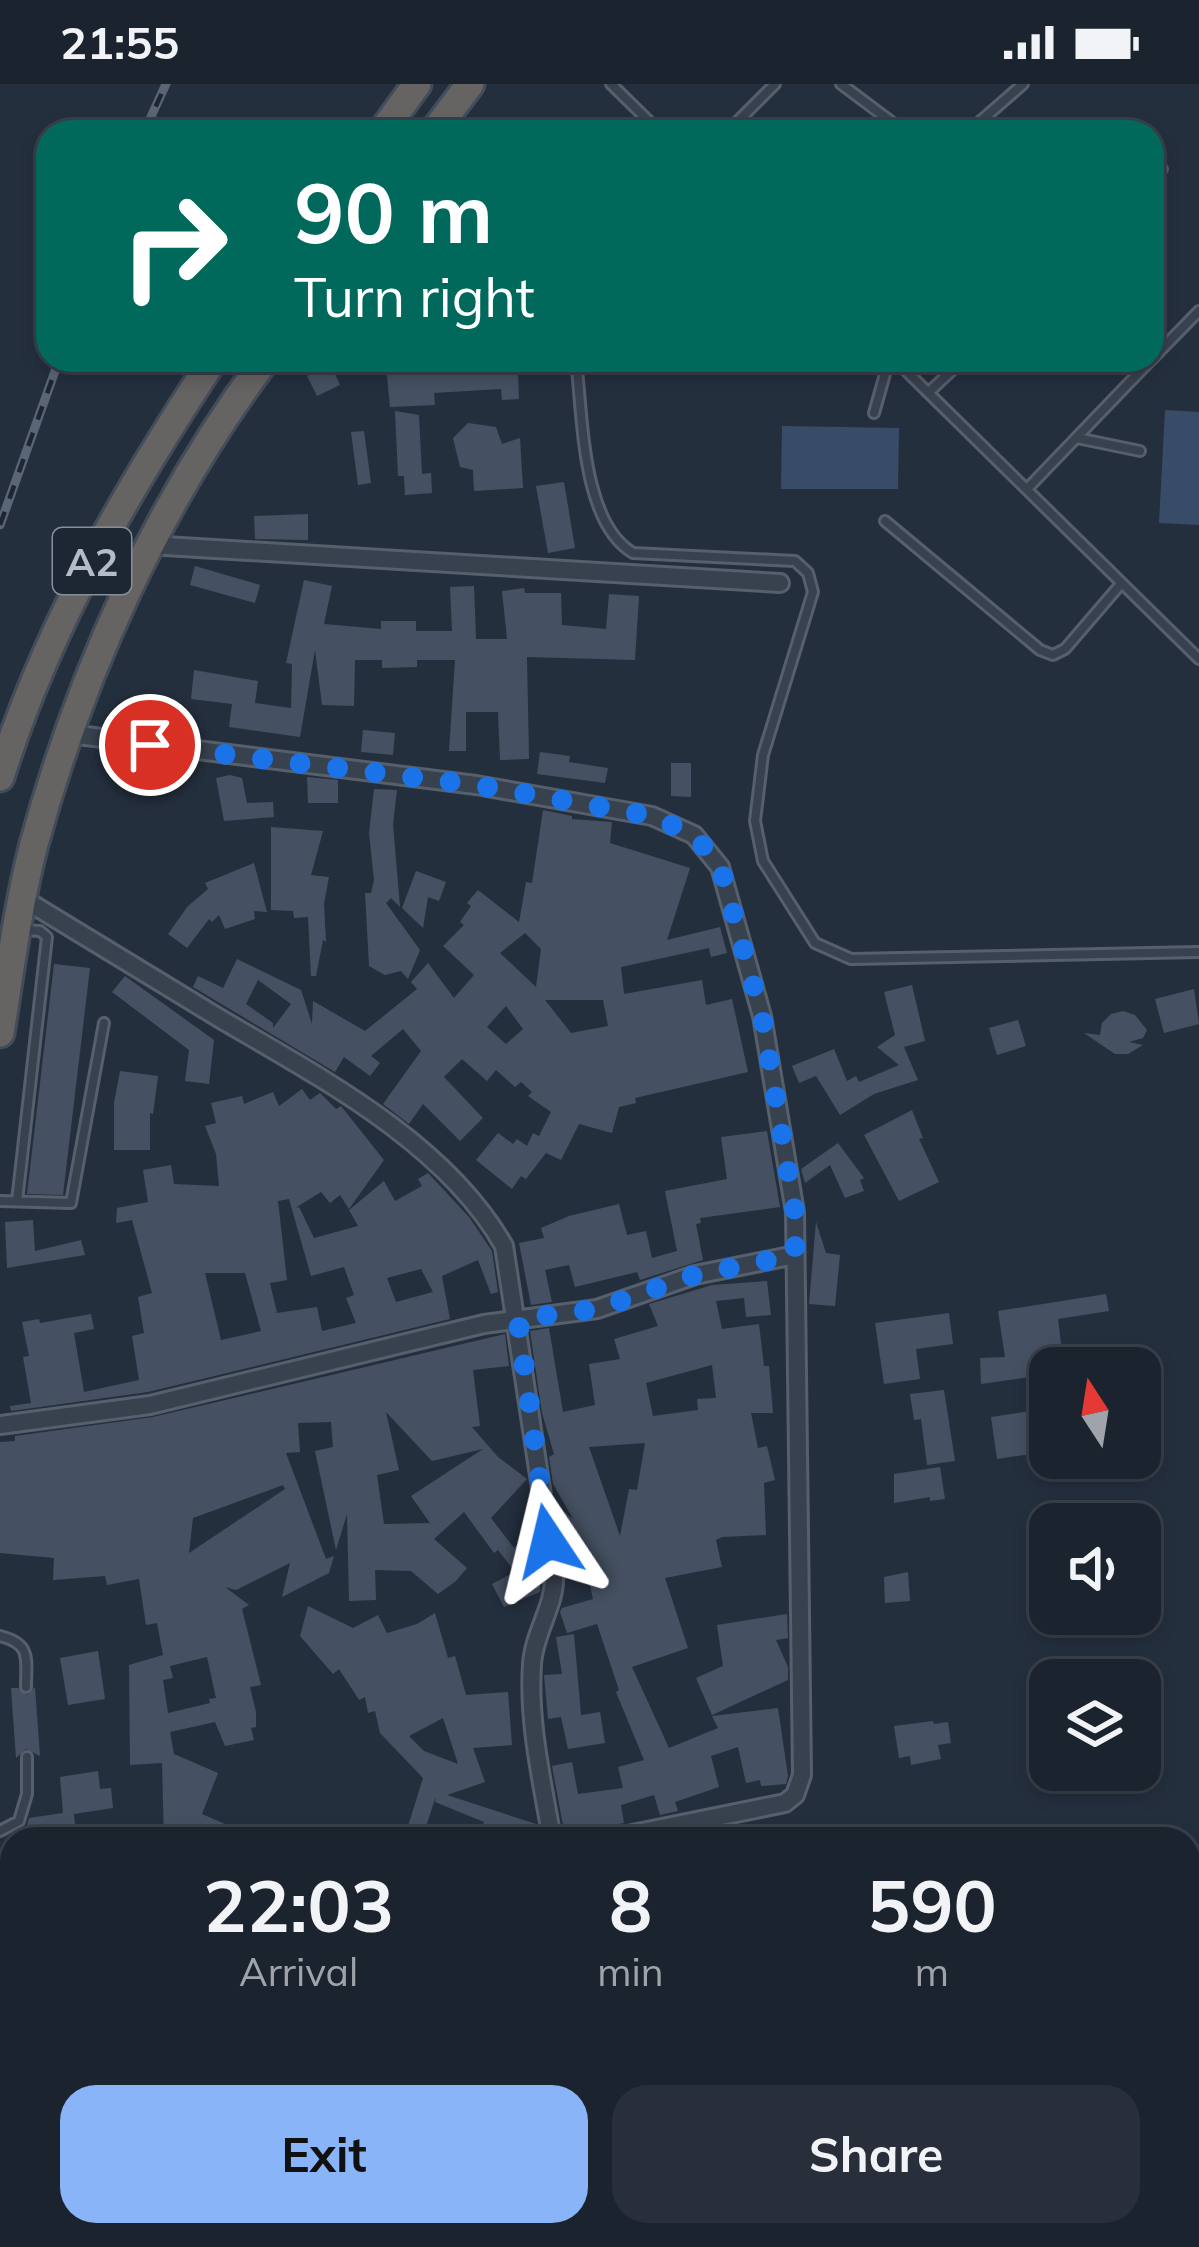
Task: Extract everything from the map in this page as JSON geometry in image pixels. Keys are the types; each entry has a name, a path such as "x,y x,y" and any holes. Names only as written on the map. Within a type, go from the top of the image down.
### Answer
{"highway":[{"path":"391,120 417,84"},
{"path":"443,120 470,84"},
{"name":"A2","path":"0,777 47,650 103,539 207,372"},
{"name":"A2","path":"0,1033 34,844 70,734 149,545 257,372"}],"street":[{"path":"149,545 780,583"},
{"path":"70,734 476,785 652,816 694,835 720,866 762,1016 795,1212 802,1775 795,1795 784,1803 667,1827"},
{"path":"22,898 322,1078 457,1180 483,1210 504,1246 554,1574 555,1591 532,1663 532,1718 550,1827"},
{"path":"0,1425 150,1405 484,1324 597,1309 695,1275 795,1255"}],"lane":[{"path":"611,84 648,120"},
{"path":"739,120 775,84"},
{"path":"841,84 889,120"},
{"path":"982,120 1023,84"},
{"path":"1164,347 1199,311"},
{"path":"578,372 591,478 614,542 633,553 795,561 808,573 813,592 763,755 755,821 763,861 814,943 850,959 1199,952"},
{"path":"874,412 888,372"},
{"path":"906,372 1199,658"},
{"path":"929,392 950,372"},
{"path":"1027,489 1140,372"},
{"path":"1076,437 1140,452"},
{"path":"885,521 1040,650 1053,655 1065,650 1120,585"},
{"path":"16,929 40,931 47,937 17,1201"},
{"path":"0,1201 71,1203 104,1023"},
{"path":"0,1636 17,1640 22,1647 26,1687"},
{"path":"8,1827 19,1822 24,1808 27,1757"}],"water":[{"path":"1165,410 1199,412 1199,525 1159,523"},
{"path":"782,426 899,428 898,489 781,489"}],"building":[{"path":"334,372 340,385 317,396 307,376"},
{"path":"387,372 518,372 519,399 502,400 501,389 434,393 435,405 390,407"},
{"path":"395,411 419,415 422,474 431,473 432,493 405,495 404,476 398,476"},
{"path":"468,423 496,427 502,444 520,438 523,488 474,491 473,470 460,467 453,438"},
{"path":"364,431 371,483 358,485 351,432"},
{"path":"564,482 575,548 548,553 536,486"},
{"path":"308,514 308,540 255,539 254,516"},
{"path":"195,566 260,585 255,603 190,585"},
{"path":"304,580 332,586 324,624 381,629 381,621 416,621 416,631 452,631 450,587 474,586 476,639 507,639 502,591 524,588 525,593 561,593 562,625 606,629 609,594 639,596 635,660 527,657 529,759 500,760 498,712 466,712 466,751 449,751 455,660 417,660 417,667 382,668 382,660 355,660 354,706 322,705 315,650 300,737 229,727 232,704 191,699 194,670 258,681 255,703 291,708 292,664 286,663"},
{"path":"363,730 395,733 393,755 361,752"},
{"path":"540,752 608,768 605,783 537,774"},
{"path":"671,763 691,763 691,797 671,796"},
{"path":"307,777 338,780 338,803 308,803"},
{"path":"216,778 242,778 247,803 273,802 274,817 224,821"},
{"path":"374,789 397,790 393,824 400,907 391,898 386,903 420,950 408,979 401,971 385,975 369,966 365,893 371,893 374,880 369,833"},
{"path":"543,810 572,819 612,822 610,843 690,868 667,940 720,927 727,953 711,957 709,948 621,967 624,994 702,980 706,1005 732,999 748,1072 635,1098 636,1103 619,1107 612,1133 579,1124 561,1160 546,1153 512,1189 476,1160 498,1133 513,1144 517,1139 527,1146 533,1133 539,1136 551,1112 528,1096 532,1092 521,1082 515,1087 496,1070 487,1081 462,1059 444,1077 483,1118 460,1141 423,1104 409,1124 383,1104 421,1051 403,1029 371,1056 380,1063 370,1076 344,1057 335,1072 193,987 198,976 223,988 237,959 301,990 312,1024 313,1001 365,1031 417,989 411,982 428,963 454,998 474,975 443,946 464,925 460,922 471,906 467,903 478,890 519,922 526,882 532,883","holes":["525,933 541,949 536,987 500,953","258,980 291,1004 273,1028 273,1023 246,1004","545,1000 603,1000 608,1026 571,1033","506,1006 523,1029 506,1044 487,1027"]},
{"path":"271,827 323,831 311,875 329,877 324,904 326,942 323,940 316,976 311,976 308,917 271,910"},
{"path":"254,863 267,912 254,911 255,919 225,929 219,915 212,922 209,919 187,948 168,934 188,906 208,889 205,883"},
{"path":"416,871 446,882 439,901 428,897 423,928 402,908"},
{"path":"54,964 90,968 63,1195 27,1194"},
{"path":"125,976 214,1040 209,1084 185,1081 189,1050 112,992"},
{"path":"912,985 925,1041 904,1047 918,1080 874,1094 840,1115 816,1076 799,1083 792,1066 834,1049 847,1081 856,1076 859,1082 899,1065 877,1047 895,1035 884,992"},
{"path":"1194,989 1199,1024 1164,1033 1155,999"},
{"path":"1123,1011 1135,1015 1147,1030 1143,1038 1129,1042 1143,1045 1128,1054 1115,1054 1084,1033 1100,1035 1102,1023"},
{"path":"1018,1020 1026,1046 997,1055 989,1028"},
{"path":"120,1071 158,1076 150,1113 150,1150 114,1150"},
{"path":"302,1089 310,1100 320,1093 336,1109 341,1106 384,1160 349,1209 340,1195 330,1203 321,1192 295,1208 299,1207 314,1238 358,1226 349,1210 384,1181 395,1201 422,1186 418,1179 428,1173 469,1217 492,1251 498,1292 491,1294 478,1260 442,1276 450,1319 148,1392 11,1411 10,1406 31,1403 22,1322 91,1314 94,1329 74,1333 84,1392 139,1380 132,1336 144,1333 138,1297 152,1293 132,1220 116,1223 117,1208 148,1202 143,1170 171,1165 174,1184 219,1186 216,1154 205,1126 216,1123 211,1103 242,1096 244,1104 273,1092 279,1106","holes":["289,1199 311,1276 344,1267 354,1295 346,1298 356,1323 322,1331 317,1307 277,1313 270,1283 287,1280 278,1201","421,1269 433,1292 396,1302 387,1278","205,1273 245,1273 261,1331 221,1340"]},
{"path":"912,1110 923,1138 919,1139 939,1182 899,1201 864,1135"},
{"path":"767,1131 780,1207 700,1218 701,1223 696,1224 703,1260 640,1280 637,1272 575,1287 569,1265 545,1270 552,1302 531,1305 519,1243 544,1238 541,1228 569,1216 619,1204 627,1235 646,1231 652,1258 677,1251 665,1191 727,1179 721,1137"},
{"path":"838,1143 864,1178 860,1180 864,1191 845,1198 830,1165 805,1183 801,1169"},
{"path":"33,1220 35,1251 81,1240 85,1255 7,1268 5,1222"},
{"path":"816,1222 826,1253 840,1255 835,1306 809,1304"},
{"path":"767,1281 771,1315 746,1317 744,1298 716,1301 722,1329 759,1324 764,1366 769,1366 773,1413 751,1413 758,1448 767,1446 775,1480 764,1483 766,1535 722,1537 716,1540 722,1567 665,1578 688,1648 632,1667 669,1748 718,1728 712,1716 778,1708 788,1776 786,1784 746,1783 738,1747 711,1756 719,1787 675,1802 678,1811 660,1815 654,1795 621,1805 624,1823 563,1827 552,1766 572,1762 578,1794 623,1788 618,1767 644,1760 616,1692 597,1624 567,1633 560,1612 593,1599 587,1571 572,1577 567,1574 556,1505 573,1519 553,1484 549,1457 554,1454 542,1413 530,1331 549,1328 563,1412 595,1405 589,1364 620,1359 614,1339 658,1326 649,1304 712,1285","holes":["712,1365 716,1398 697,1399 698,1410 653,1416 646,1383","645,1443 637,1490 629,1489 620,1536 589,1447"]},
{"path":"1106,1294 1109,1311 1058,1319 1061,1347 1029,1347 1029,1377 981,1384 980,1358 1005,1357 998,1311"},
{"path":"949,1313 953,1344 916,1349 920,1379 884,1384 875,1323"},
{"path":"505,1334 509,1366 473,1370 480,1426 472,1427 498,1457 527,1479 491,1518 514,1548 519,1543 541,1574 540,1592 504,1607 492,1584 515,1572 498,1550 494,1553 464,1512 434,1539 467,1568 456,1581 438,1594 411,1571 375,1570 376,1600 349,1601 347,1514 336,1550 315,1451 333,1447 331,1422 298,1423 300,1452 286,1453 326,1559 334,1556 329,1573 282,1597 290,1563 236,1590 225,1587 249,1605 242,1609 261,1685 250,1687 256,1712 256,1727 251,1728 254,1740 225,1746 215,1722 170,1732 174,1754 218,1773 202,1814 225,1824 164,1827 162,1763 130,1765 129,1665 163,1655 157,1623 146,1625 139,1579 107,1585 105,1576 53,1580 54,1558 0,1553 0,1442 15,1441 15,1436 153,1417","holes":["386,1412 432,1461 483,1449 411,1496 430,1523 384,1524 377,1475 399,1470","283,1485 285,1489 189,1553 193,1518","207,1657 216,1698 168,1713 163,1680 173,1678 170,1666"]},
{"path":"944,1390 955,1461 927,1465 921,1419 914,1420 910,1394"},
{"path":"1029,1411 1029,1454 997,1459 991,1417"},
{"path":"940,1467 945,1499 894,1503 894,1474"},
{"path":"908,1572 910,1601 885,1603 884,1577"},
{"path":"308,1606 353,1628 378,1615 387,1633 435,1613 448,1658 455,1656 466,1695 508,1692 512,1745 473,1748 485,1782 447,1795 535,1827 482,1827 484,1822 435,1802 436,1798 426,1827 408,1827 423,1778 380,1733 375,1711 368,1713 365,1697 359,1700 339,1669 333,1674 300,1636","holes":["443,1718 458,1764 424,1751 409,1736"]},
{"path":"787,1614 788,1638 776,1640 788,1667 788,1680 712,1715 696,1678 723,1666 717,1625"},
{"path":"574,1634 581,1715 600,1712 605,1743 568,1749 561,1717 548,1719 544,1675 562,1674 556,1637"},
{"path":"98,1651 105,1699 68,1705 60,1658"},
{"path":"35,1687 40,1756 26,1749 16,1758 11,1688 27,1695"},
{"path":"948,1722 951,1743 938,1745 941,1759 911,1765 910,1756 899,1758 894,1726"},
{"path":"98,1771 100,1789 111,1788 113,1808 74,1814 75,1825 26,1827 29,1818 63,1813 60,1777"}],"railway":[{"path":"150,120 166,84"},
{"path":"0,525 55,372"}],"route":[{"path":"150,745 476,785 652,816 694,835 720,866 762,1016 795,1212 795,1255 695,1275 597,1309 518,1319 548,1541"}]}
